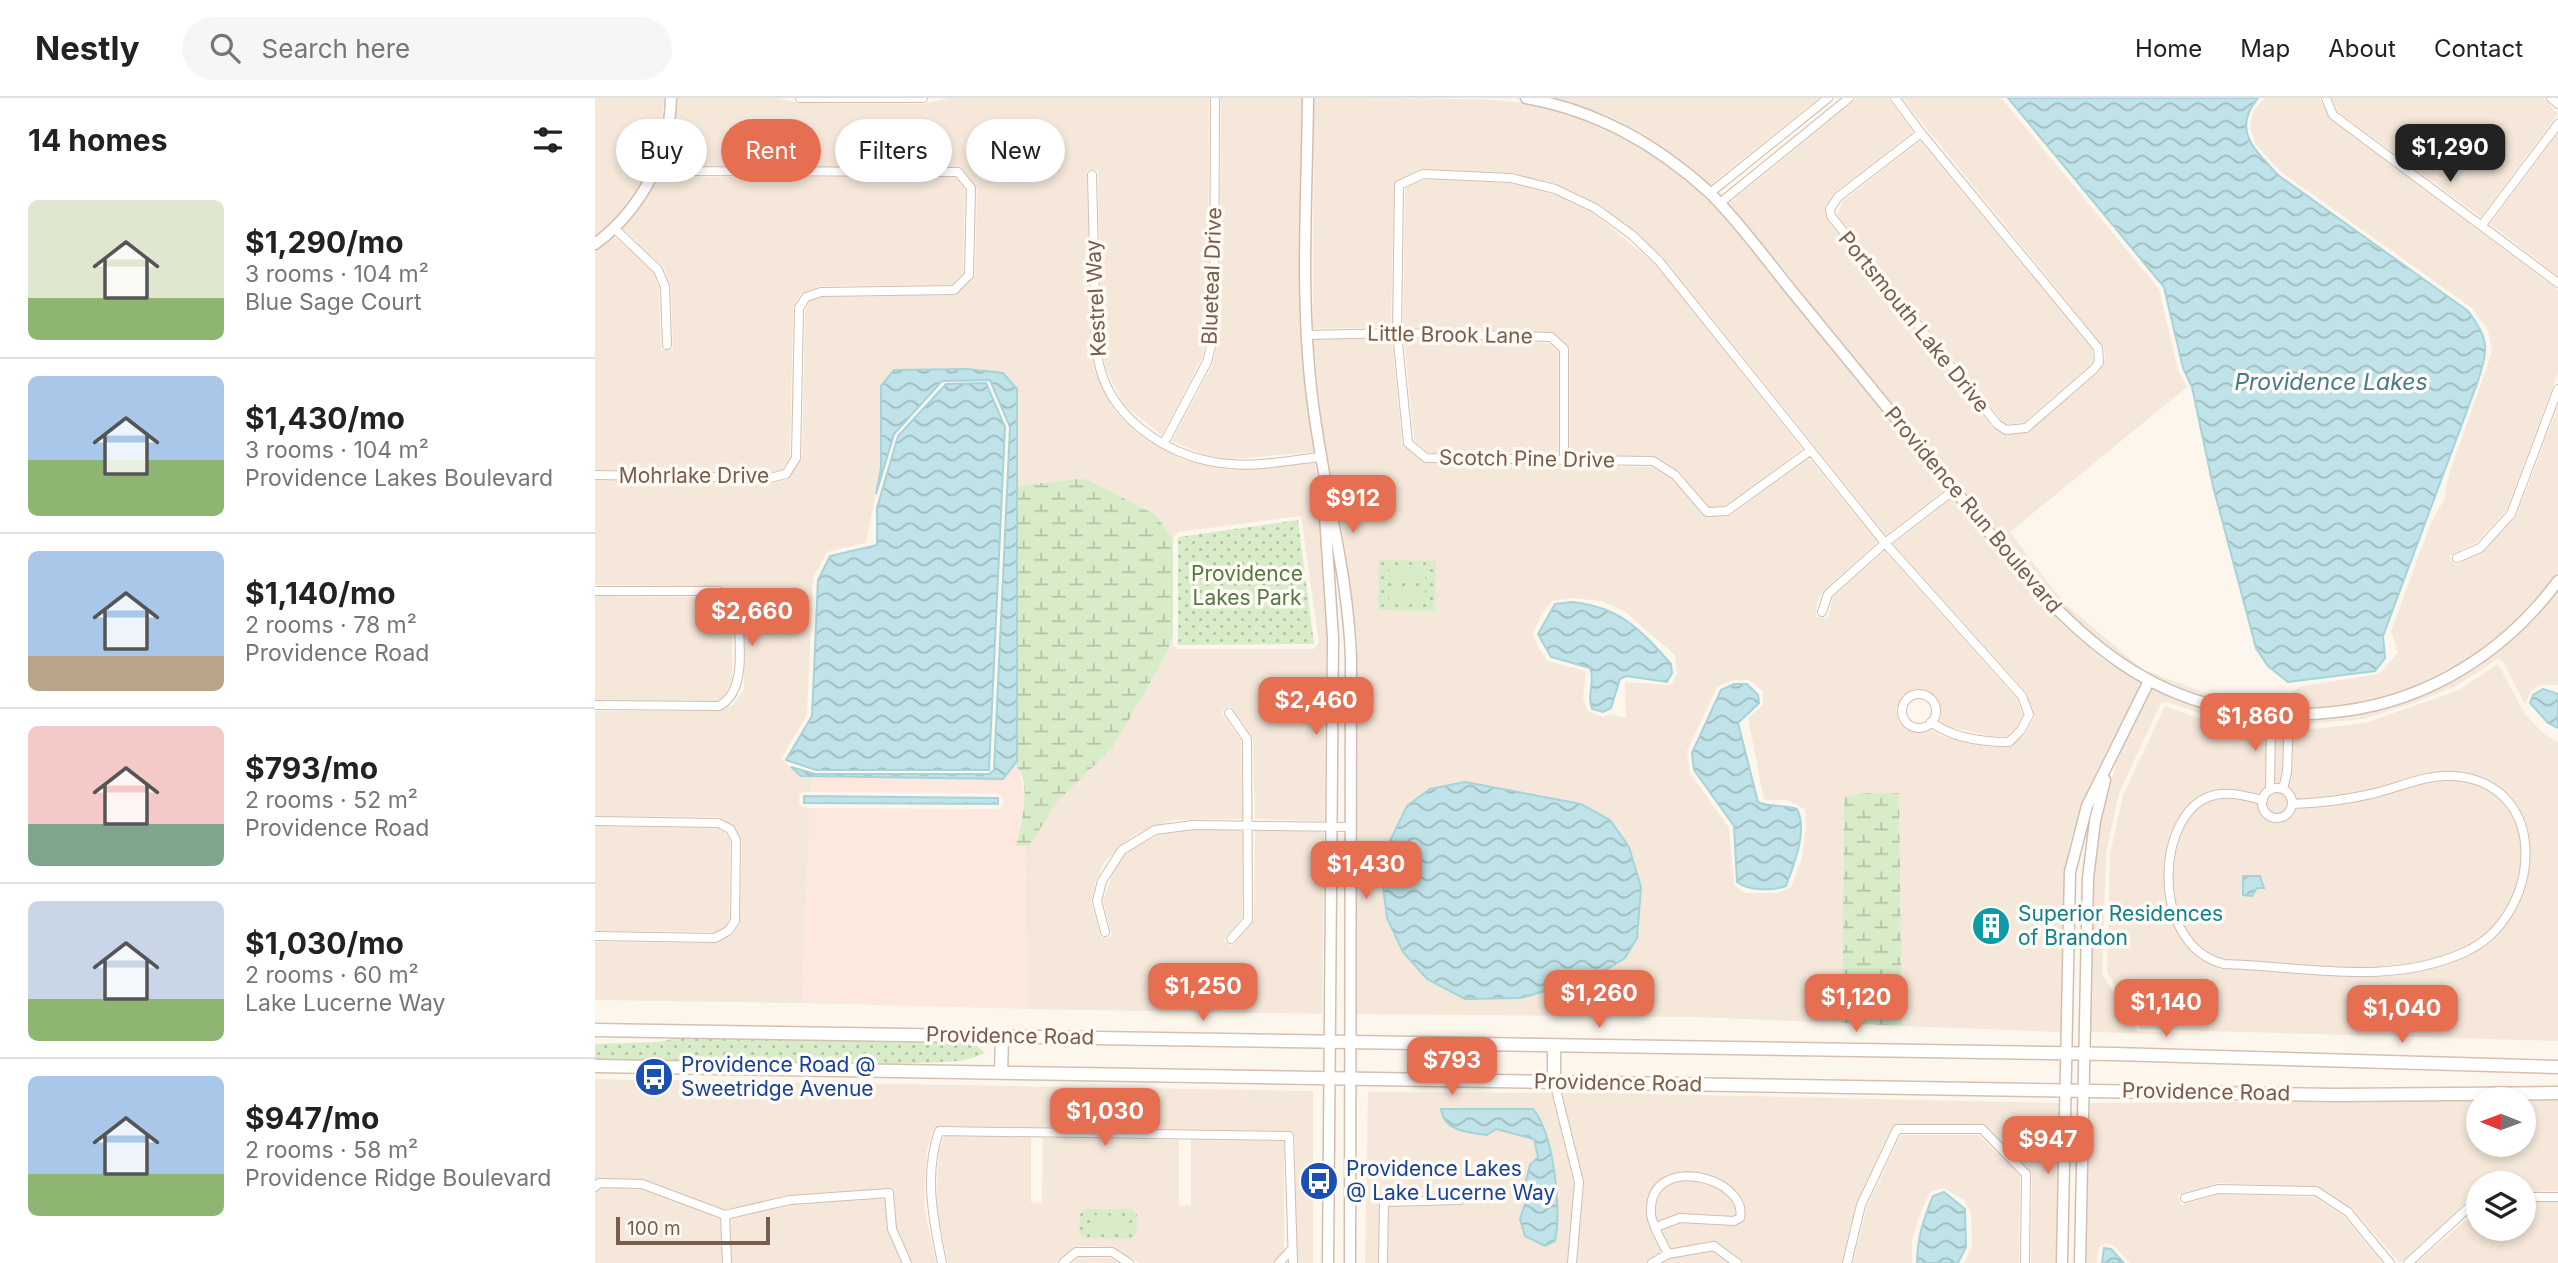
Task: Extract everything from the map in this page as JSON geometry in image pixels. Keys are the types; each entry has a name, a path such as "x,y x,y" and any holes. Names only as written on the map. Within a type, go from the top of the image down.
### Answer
{"main road":[{"name":"Providence Road","path":"595,1030 2085,1054 2558,1067"},
{"path":"1001,1073 1002,1036"},
{"path":"1553,1046 1554,1082"},
{"name":"Providence Road","path":"595,1066 2336,1095 2558,1093"}],"street":[{"path":"669,119 671,98"},
{"path":"800,98 923,98"},
{"name":"Blueteal Drive","path":"1164,443 1207,362 1213,334 1215,98"},
{"path":"1308,98 1307,335 1323,474 1333,638 1329,827 1328,1263"},
{"name":"Providence Run Boulevard","path":"1526,98 1569,107 1623,129 1665,155 1710,193 2023,575 2069,623 2119,664 2149,681 2204,702 2271,715 2289,716 2372,706 2441,681 2505,639 2558,583"},
{"path":"1710,193 1828,98"},
{"path":"1720,203 1849,98"},
{"name":"Portsmouth Lake Drive","path":"1895,98 2098,348 2099,362 2094,369 2026,428 2007,430 1997,424 1831,216 1830,209 1838,197 1921,133"},
{"path":"2326,98 2333,115 2558,283"},
{"path":"2551,98 2558,104"},
{"path":"2482,225 2558,124"},
{"name":"Mohrlake Drive","path":"595,475 770,478 786,474 796,458 799,308 806,296 821,292 954,290 969,275 971,188 958,172 707,171"},
{"name":"Scotch Pine Drive","path":"1811,450 1727,511 1706,512 1675,475 1653,461 1426,458 1408,443 1397,333 1399,185 1423,174 1511,178 1555,189 1595,208 1659,261 1811,450 1885,543 2022,696 2029,715 2021,730 2008,742 1990,742 1943,731 1931,722"},
{"name":"Kestrel Way","path":"1092,175 1095,332 1100,369 1119,408 1141,428 1164,443 1206,461 1233,465 1321,457"},
{"path":"595,244 614,228 637,201 648,182"},
{"path":"614,228 658,270 665,287 667,345"},
{"name":"Little Brook Lane","path":"1307,335 1397,333 1551,337 1564,349 1565,458"},
{"path":"2457,558 2480,548 2511,514 2558,390"},
{"path":"1323,474 1336,528 1351,636 1349,1263"},
{"path":"1822,612 1828,594 1885,543 1954,490"},
{"path":"595,591 718,591 731,597 738,607 737,688 730,700 719,706 595,705"},
{"path":"2062,1263 2067,912 2072,860 2087,806 2149,681"},
{"name":"Scotch Pine Drive","path":"1916,694 1932,701 1935,711 1931,722 1922,727 1907,723 1902,709 1906,700 1916,694"},
{"path":"1229,713 1247,739 1249,825 1248,920 1231,939"},
{"path":"2270,790 2283,789 2290,795 2292,804 2284,816 2275,817 2264,809 2263,800 2270,790 2271,715"},
{"path":"2283,789 2287,772 2289,716"},
{"path":"2080,1263 2089,864 2095,821 2112,753"},
{"path":"2263,800 2216,794 2197,803 2180,826 2169,872 2173,916 2186,942 2204,958 2224,964 2383,973 2436,963 2467,951 2489,938 2512,907 2525,863 2525,837 2512,806 2493,788 2480,782 2438,776 2344,800 2292,804"},
{"path":"595,821 718,823 730,829 736,840 736,853 735,921 728,932 715,938 595,936"},
{"path":"1105,932 1097,901 1110,863 1122,850 1154,830 1173,825 1351,827"},
{"path":"1554,1082 1579,1182 1572,1263"},
{"path":"1847,1263 1861,1205 1897,1129 1982,1129 2026,1174 2025,1263"},
{"path":"941,1263 930,1206 933,1149 939,1131 1289,1136 1293,1263"},
{"path":"1656,1227 1680,1217 1734,1221 1742,1213 1732,1192 1722,1186 1689,1174 1670,1177 1655,1193 1651,1215 1656,1227 1668,1254"},
{"path":"596,1182 642,1184 725,1215 790,1200 889,1194 892,1229 907,1263"},
{"path":"2185,1199 2218,1189 2316,1191 2348,1212 2390,1263"},
{"path":"2536,1197 2558,1197"},
{"path":"1383,1263 1384,1202 1460,1200"},
{"path":"2408,1263 2466,1210"},
{"path":"725,1215 727,1263"},
{"path":"1652,1263 1668,1254 1714,1246 1737,1263"},
{"path":"1279,1263 1292,1249"},
{"path":"1063,1263 1076,1252 1112,1252 1129,1263"}],"shaded area":[{"path":"595,98 665,98 661,119 616,119 616,182 642,182 621,213 595,237"},
{"path":"677,98 776,98 800,103 922,104 950,98 1209,98 1208,333 1201,360 1162,435 1124,405 1105,367 1101,332 1098,170 1087,170 1090,332 1094,369 1115,412 1137,433 1183,460 1232,470 1315,463 1327,620 1324,821 1255,819 1253,739 1230,706 1221,712 1241,741 1243,819 1173,820 1135,834 1105,861 1096,880 1091,902 1101,938 1112,936 1103,901 1115,866 1126,853 1157,835 1174,830 1243,830 1242,918 1223,940 1232,946 1254,920 1255,830 1324,832 1322,1014 1027,1009 1025,846 1029,845 1058,801 1113,747 1166,655 1173,634 1173,645 1178,649 1314,649 1319,643 1301,516 1178,532 1173,539 1156,515 1084,478 1017,486 1017,389 967,369 881,386 881,468 866,543 827,552 813,578 807,715 781,759 801,776 811,777 810,792 800,793 799,803 802,807 810,808 802,1003 595,1000 595,942 715,943 731,936 740,924 742,840 733,825 718,817 595,816 595,711 719,711 733,705 744,689 744,607 736,594 718,586 595,585 595,480 770,484 788,479 802,458 805,310 810,301 822,297 954,295 975,275 977,189 972,182 1065,182 1065,119 966,119 966,173 963,169 952,169 952,119 835,119 835,168 821,168 821,119 721,119 721,167 707,166 707,119 673,119"},
{"path":"1221,98 1302,98 1300,330 1314,452 1233,459 1207,456 1172,441 1213,364 1219,334"},
{"path":"1314,98 1482,99 1526,103 1554,109 1606,127 1634,142 1687,179 1716,206 1946,489 1886,535 1663,257 1599,204 1556,184 1511,173 1423,169 1397,181 1394,185 1391,327 1313,329"},
{"path":"1554,98 1819,98 1710,185 1640,133 1612,117"},
{"path":"1858,98 1888,98 1913,132 1834,193 1825,207 1826,218 1992,427 2006,435 2030,431 2099,372 2105,361 2104,347 1902,98 2001,98 2159,289 2178,369 2187,387 2010,532 2064,603 2142,669 2206,693 2257,700 2291,693 2301,686 2379,674 2398,653 2391,631 2430,525 2444,500 2449,474 2492,352 2488,330 2472,308 2281,172 2256,145 2250,128 2253,111 2265,98 2319,98 2330,119 2558,290 2558,373 2506,511 2476,543 2449,556 2455,565 2482,552 2517,515 2558,406 2558,571 2552,580 2515,622 2472,657 2403,692 2355,704 2271,710 2239,706 2205,698 2138,669 2095,639 2053,599 1728,204"},
{"path":"2332,98 2543,98 2558,114 2481,217 2338,112"},
{"path":"2558,133 2558,276 2490,224"},
{"path":"1920,141 2092,349 2093,360 2089,366 2023,423 2008,424 2001,420 1837,215 1843,201"},
{"path":"707,177 721,177 721,182 821,182 821,177 835,177 835,182 952,182 952,177 955,177 965,190 963,273 951,285 821,286 800,294 793,308 790,457 782,470 769,473 595,470 595,251 614,236 653,272 659,288 661,350 673,350 671,287 664,268 622,228 642,204 655,182 707,182"},
{"path":"1424,179 1510,183 1553,194 1592,212 1655,264 1802,449 1725,506 1709,507 1680,472 1657,457 1570,453 1570,349 1555,334 1403,328 1405,188"},
{"path":"1392,338 1402,443 1426,463 1652,467 1671,479 1707,517 1731,515 1809,458 1877,542 1823,591 1817,601 1816,617 1828,618 1833,597 1885,551 2016,698 2023,715 2016,727 2006,736 1991,736 1945,726 1939,721 1941,711 1936,697 1925,690 1914,689 1901,697 1896,709 1899,722 1910,731 1923,733 1931,729 1941,736 1988,747 2008,747 2026,734 2035,717 2026,692 1893,544 1953,498 2019,578 2065,627 2101,658 2141,683 2089,786 2070,842 2062,912 2061,1032 1902,1026 1899,793 1844,797 1842,1023 1695,1017 1356,1014 1357,636 1342,528 1322,426 1313,339","holes":["1571,598 1601,601 1624,611 1675,655 1677,674 1671,685 1625,682 1626,718 1610,714 1603,717 1588,711 1583,699 1586,671 1548,661 1537,646 1533,633 1541,615 1552,601","1733,680 1749,680 1763,691 1763,705 1748,718 1764,800 1787,800 1805,809 1802,858 1791,887 1777,893 1745,893 1734,885 1729,828 1690,773 1687,751 1717,687"]},
{"path":"1404,338 1548,343 1558,351 1558,453 1428,453 1414,440"},
{"path":"2558,591 2558,685 2541,685 2531,691 2525,704 2503,662 2498,659 2456,686 2414,703 2363,719 2295,725 2295,721 2389,708 2444,685 2479,666 2508,643"},
{"path":"595,596 716,597 727,601 732,609 732,687 726,697 717,701 595,700"},
{"path":"2498,664 2525,714 2544,734 2558,742 2558,1041 2141,1029 2107,972 2110,854 2123,795 2165,706 2207,721 2257,729 2304,730 2365,723 2459,690"},
{"path":"2152,688 2202,708 2264,720 2264,725 2258,725 2208,716 2167,702 2161,703 2119,793 2106,853 2102,974 2138,1032 2208,1035 2091,1032 2093,879 2101,822 2118,755"},
{"path":"1015,765 1019,768 1025,796 1017,845 1025,846 1027,1009 802,1003 810,808 998,809 1003,806 1003,798 998,793 810,792 811,777 1002,779"},
{"path":"595,826 716,828 725,833 730,841 729,920 724,928 714,932 595,931"},
{"path":"595,1079 1313,1091 1313,1263 1291,1263 1296,1251 1295,1136 1289,1131 940,1126 933,1129 927,1149 924,1206 936,1263 595,1263"},
{"path":"1368,1092 1608,1093 2059,1103 2056,1263 2031,1263 2032,1174 1982,1124 1898,1124 1892,1127 1856,1203 1842,1263 1365,1263"},
{"path":"2558,1099 2558,1191 2536,1192 2536,1171 2466,1171 2466,1203 2400,1263 2353,1209 2319,1187 2219,1183 2178,1195 2181,1205 2219,1194 2314,1197 2343,1216 2383,1263 2130,1263 2114,1246 2106,1243 2099,1247 2097,1263 2086,1263 2090,1103 2466,1100 2466,1157 2536,1157 2536,1100"},
{"path":"1901,1135 1979,1135 2020,1176 2019,1263 1964,1263 1972,1247 1971,1214 1964,1200 1943,1188 1930,1192 1919,1216 1912,1241 1912,1263 1853,1263 1867,1207"},
{"path":"944,1136 1031,1137 1031,1202 1042,1203 1043,1138 1179,1140 1179,1206 1191,1205 1191,1140 1284,1141 1284,1251 1275,1263 1140,1263 1112,1247 1076,1246 1055,1263 948,1263 936,1206 939,1150"},
{"path":"2536,1202 2558,1202 2558,1263 2416,1263 2466,1220 2466,1241 2536,1241"},
{"path":"1079,1257 1110,1258 1119,1263 1072,1263"}],"green space":[{"path":"1084,478 1156,515 1173,539 1173,634 1166,655 1113,747 1058,801 1029,846 1016,846 1025,792 1020,772 1015,765 1017,486"},
{"name":"Providence Lakes Park","path":"1298,520 1314,644 1178,645 1178,537"},
{"path":"1379,560 1436,561 1435,611 1378,610"},
{"path":"1389,566 1425,566 1425,583 1389,583"},
{"path":"1389,587 1425,587 1425,604 1389,604"},
{"path":"1865,793 1899,793 1902,1026 1842,1023 1844,797"},
{"path":"682,1037 955,1041 977,1046 985,1053 949,1062 884,1066 595,1059 595,1044 658,1042"},
{"path":"1086,1209 1132,1209 1137,1215 1136,1234 1131,1239 1085,1238 1079,1234 1080,1214"},
{"path":"1090,1215 1127,1216 1127,1232 1090,1232"}],"water":[{"name":"Providence Lakes","path":"2008,98 2258,98 2250,109 2246,130 2254,148 2278,175 2468,311 2475,321 2485,344 2478,381 2383,636 2385,658 2375,671 2288,682 2268,666 2256,648 2213,486 2192,387 2183,368 2164,287"},
{"path":"967,369 1003,373 1017,389 1017,761 1003,779 801,776 791,767 815,774 989,774 994,770 1010,427 990,380 942,381 894,434 876,494 881,468 881,386 894,370"},
{"path":"986,383 1005,427 989,770 816,770 786,760 812,716 818,580 830,556 877,545 877,508 898,436 946,384"},
{"path":"1572,602 1603,609 1639,630 1671,664 1672,673 1667,682 1626,676 1620,679 1611,708 1603,712 1592,709 1590,668 1551,657 1538,634 1555,604"},
{"path":"1734,684 1747,684 1758,695 1759,703 1738,723 1758,802 1797,809 1800,818 1796,858 1786,886 1780,888 1754,889 1737,882 1734,826 1694,770 1692,753 1721,690"},
{"path":"2543,689 2558,694 2558,728 2548,723 2530,703 2533,695"},
{"path":"1465,782 1581,804 1610,820 1629,847 1641,887 1637,938 1625,958 1595,976 1521,998 1465,999 1427,979 1403,952 1387,918 1382,879 1384,853 1407,806 1430,789"},
{"path":"804,796 998,798 998,804 804,803"},
{"path":"2243,876 2260,876 2264,888 2257,888 2252,896 2243,895"},
{"path":"1441,1109 1533,1109 1546,1136 1555,1173 1555,1241 1545,1246 1525,1236 1520,1219 1526,1201 1525,1184 1530,1165 1538,1157 1534,1139 1496,1129 1487,1135 1458,1130 1447,1122"},
{"path":"1944,1192 1965,1209 1966,1247 1958,1263 1917,1263 1924,1220 1933,1196"},
{"path":"2104,1248 2111,1249 2124,1263 2102,1263"}],"place":[{"name":"Superior Residences of Brandon","path":"1991,926"},
{"name":"Providence Road @ Sweetridge Avenue","path":"654,1077"},
{"name":"Providence Lakes @ Lake Lucerne Way","path":"1319,1181"}]}
